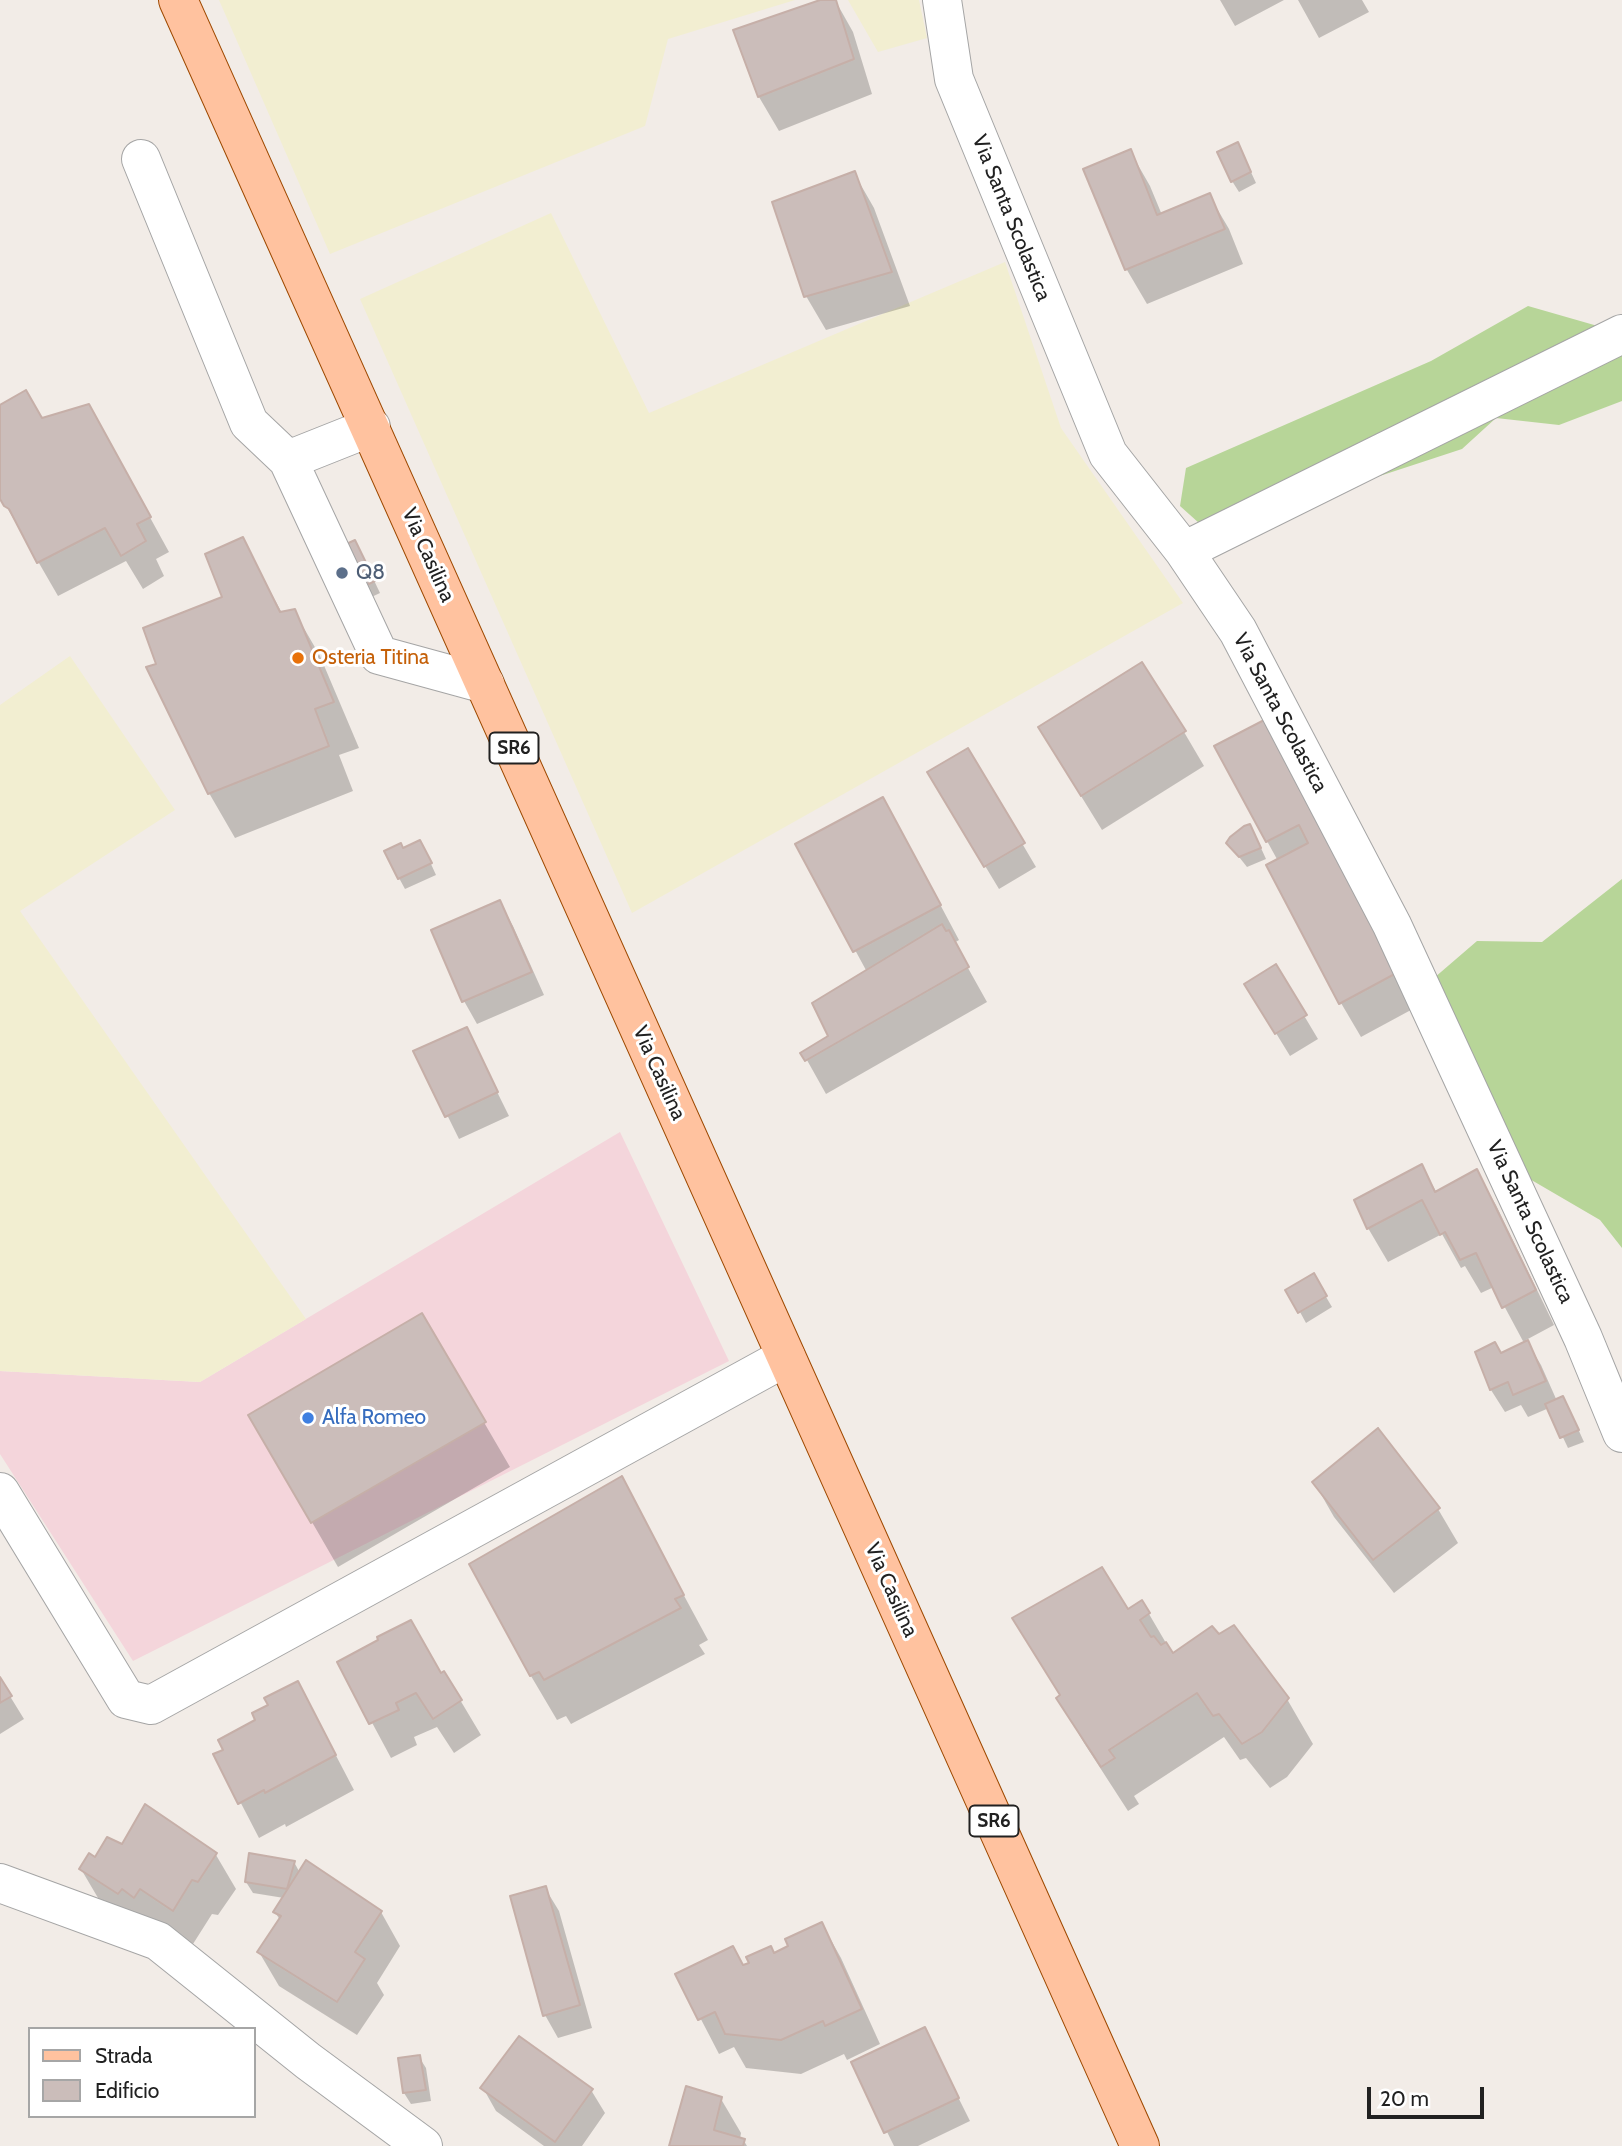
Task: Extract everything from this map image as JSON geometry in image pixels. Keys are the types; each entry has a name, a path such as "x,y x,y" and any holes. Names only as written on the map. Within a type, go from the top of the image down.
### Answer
{"main road":[{"name":"Via Casilina","path":"178,0 1140,2146"}],"street":[{"name":"Via Santa Scolastica","path":"942,0 954,79 1108,454 1184,551 1238,631 1392,925 1583,1338 1622,1433"},
{"path":"141,159 249,423 288,460 379,655 485,684"},
{"path":"1184,551 1622,334"},
{"path":"288,460 371,427"},
{"path":"0,1492 126,1699 151,1705 786,1357"},
{"path":"0,1883 158,1941 308,2061 423,2146"}],"shaded area":[{"path":"219,0 795,0 668,39 645,126 330,254"},
{"path":"848,0 919,0 927,38 878,52"},
{"path":"551,213 649,413 1005,262 1061,428 1183,603 632,913 360,299"},
{"path":"70,656 175,810 20,911 306,1319 200,1382 0,1371 0,705"},
{"name":"Alfa Romeo","path":"620,1132 729,1361 133,1661 0,1454 0,1371 200,1382"}],"green space":[{"path":"1528,306 1622,333 1622,401 1559,425 1496,418 1462,449 1209,532 1180,506 1186,468 1431,361"},
{"path":"1622,879 1622,1248 1600,1220 1528,1178 1434,978 1477,941 1542,942"}],"building":[{"path":"820,0 836,0 854,59 758,97 733,30"},
{"path":"1238,142 1251,172 1231,182 1217,152"},
{"path":"1131,149 1157,215 1210,193 1225,229 1125,270 1083,169"},
{"path":"855,171 892,272 804,297 772,202"},
{"path":"26,390 42,418 89,404 151,517 137,524 146,541 121,556 105,528 37,563 9,509 0,499 0,405"},
{"path":"243,537 280,612 295,609 334,702 315,709 329,746 208,794 146,667 156,664 143,628 222,597 205,554"},
{"path":"355,540 375,581 336,600 316,558"},
{"path":"1142,662 1186,731 1081,796 1038,727"},
{"path":"1270,717 1404,969 1339,1004 1266,865 1308,843 1299,825 1266,842 1214,746"},
{"path":"968,748 1025,843 984,867 927,772"},
{"path":"883,797 941,905 853,952 795,844"},
{"path":"1250,824 1261,848 1239,857 1226,843 1230,837"},
{"path":"420,840 432,863 398,879 384,851 401,843 403,848"},
{"path":"500,900 532,972 462,1002 431,930"},
{"path":"942,924 946,931 949,930 969,967 805,1061 800,1053 828,1036 812,1003"},
{"path":"1276,964 1307,1015 1275,1034 1244,984"},
{"path":"467,1027 498,1092 445,1117 413,1051"},
{"path":"1422,1164 1435,1192 1477,1169 1536,1290 1502,1308 1476,1253 1460,1260 1445,1232 1440,1235 1422,1200 1367,1229 1354,1200"},
{"path":"1314,1273 1327,1296 1298,1313 1285,1290"},
{"path":"422,1313 486,1422 311,1523 248,1415"},
{"path":"1528,1340 1546,1381 1513,1395 1508,1382 1490,1390 1475,1352 1495,1342 1501,1353"},
{"path":"1563,1396 1579,1430 1560,1438 1545,1404"},
{"path":"1378,1428 1440,1508 1373,1560 1312,1482"},
{"path":"622,1476 684,1595 675,1599 681,1608 544,1680 539,1672 530,1676 469,1564"},
{"path":"1102,1567 1128,1609 1142,1600 1150,1613 1140,1620 1151,1637 1154,1636 1161,1645 1166,1642 1173,1653 1212,1626 1219,1634 1234,1625 1289,1698 1262,1732 1242,1744 1219,1714 1213,1716 1197,1693 1109,1750 1115,1758 1101,1767 1056,1698 1060,1695 1012,1618"},
{"path":"411,1620 441,1673 444,1671 462,1700 433,1719 416,1693 396,1703 399,1710 369,1724 337,1662"},
{"path":"0,1677 12,1696 0,1703"},
{"path":"298,1681 336,1755 265,1793 264,1790 238,1804 213,1754 223,1750 218,1740 255,1720 252,1713 268,1705 264,1698"},
{"path":"145,1804 217,1853 198,1882 192,1880 173,1911 140,1889 134,1898 122,1889 118,1894 79,1869 89,1853 95,1857 107,1837 122,1844"},
{"path":"249,1853 295,1861 287,1889 245,1882"},
{"path":"306,1860 382,1911 355,1952 365,1959 337,2002 257,1952 281,1916 273,1912"},
{"path":"546,1886 580,2005 543,2016 510,1896"},
{"path":"822,1922 862,2009 825,2026 823,2021 781,2040 725,2034 715,2012 698,2020 675,1974 733,1946 743,1965 749,1963 746,1957 771,1946 774,1953 788,1946 785,1939"},
{"path":"925,2027 959,2098 884,2133 851,2062"},
{"path":"519,2036 593,2089 555,2142 480,2088"},
{"path":"420,2055 426,2090 403,2093 398,2058"},
{"path":"686,2086 722,2097 714,2130 745,2139 743,2146 669,2146"}],"place":[{"name":"Q8","path":"342,573"},
{"name":"Osteria Titina","path":"298,658"},
{"name":"Alfa Romeo","path":"308,1418"}]}
